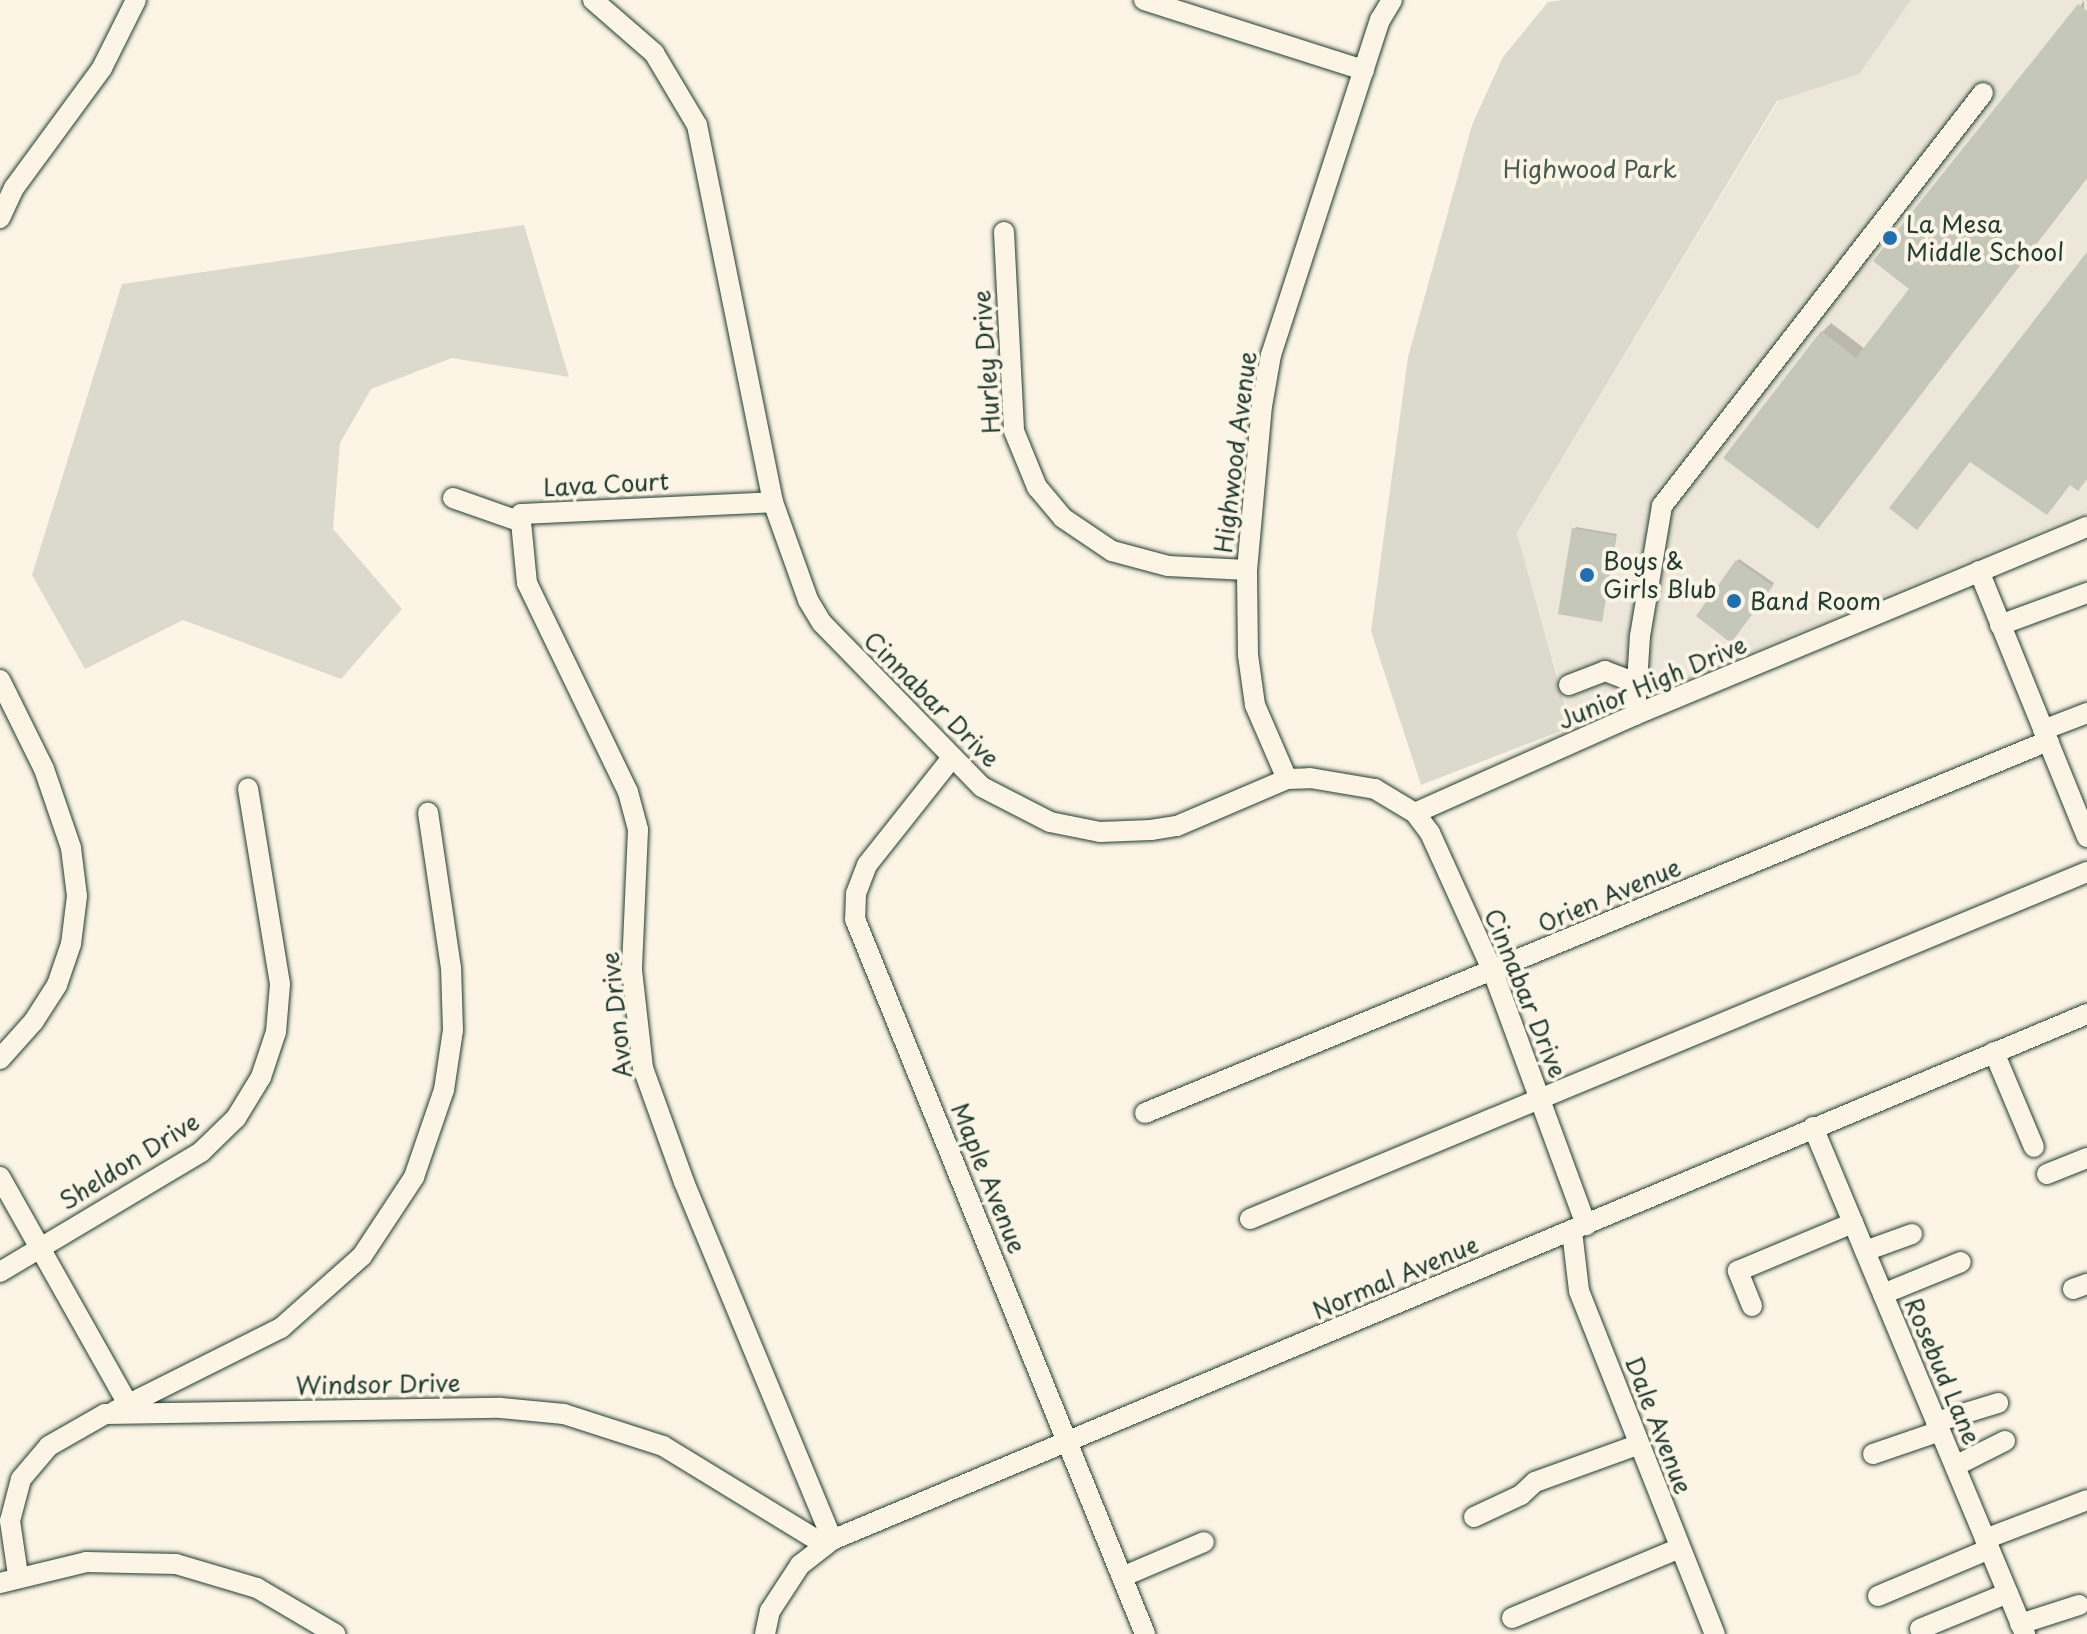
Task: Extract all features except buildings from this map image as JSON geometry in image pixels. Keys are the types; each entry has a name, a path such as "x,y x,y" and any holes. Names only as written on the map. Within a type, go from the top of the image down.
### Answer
{"street":[{"path":"0,218 14,188 102,68 136,0"},
{"name":"Cinnabar Drive","path":"593,0 654,53 697,125 773,502 808,600 822,623 951,759 982,787 1026,813 1100,832 1177,826 1287,779 1355,783 1394,798 1415,813 1430,833 1493,972 1540,1098 1579,1228"},
{"path":"1144,0 1364,70"},
{"name":"Highwood Avenue","path":"1287,779 1255,705 1248,655 1247,570 1271,355 1364,70 1392,0"},
{"path":"1635,715 1636,683 1662,506 1983,93"},
{"name":"Hurley Drive","path":"1004,232 1014,431 1037,487 1078,531 1130,558 1247,570"},
{"name":"Lava Court","path":"453,498 521,522 521,514 773,502"},
{"name":"Avon Drive","path":"521,522 527,583 628,792 638,830 632,970 643,1068 684,1182 829,1542"},
{"name":"Junior High Drive","path":"1415,813 1635,715 2087,527"},
{"path":"1979,571 2087,837"},
{"path":"2000,625 2087,593"},
{"path":"1569,685 1605,671 1636,683"},
{"path":"0,680 44,769 71,848 77,896 71,944 57,985 34,1021 0,1059"},
{"name":"Orien Avenue","path":"1145,1113 1493,972 2045,735 2087,713"},
{"name":"Maple Avenue","path":"951,759 867,865 856,894 855,919 1145,1634"},
{"name":"Sheldon Drive","path":"0,1272 201,1152 236,1118 261,1077 276,1032 280,984 248,789"},
{"path":"105,1414 129,1406 281,1328 362,1256 414,1177 438,1114 453,1030 451,968 428,813"},
{"path":"1250,1219 2087,872"},
{"name":"Normal Avenue","path":"765,1634 770,1611 800,1565 829,1542 2087,1014"},
{"path":"1994,1052 2034,1147"},
{"name":"Rosebud Lane","path":"1813,1127 2023,1629"},
{"path":"2047,1174 2087,1158"},
{"path":"0,1177 129,1406"},
{"path":"1752,1306 1738,1271 1853,1223"},
{"name":"Dale Avenue","path":"1579,1228 1579,1291 1637,1445 1715,1634"},
{"path":"1865,1251 1912,1234"},
{"path":"1883,1294 1961,1262"},
{"path":"1873,1454 1998,1403"},
{"name":"Windsor Drive","path":"9,1579 10,1521 21,1479 49,1446 105,1414 501,1408 564,1414 663,1446 829,1542"},
{"path":"1955,1466 2005,1441"},
{"path":"1474,1517 1521,1495 1535,1482 1637,1445"},
{"path":"1878,1596 2087,1500"},
{"path":"1122,1577 1204,1542"},
{"path":"1512,1618 1680,1548"},
{"path":"9,1579 86,1562 176,1564 257,1588 335,1634"},
{"path":"1920,1629 2008,1593"},
{"path":"2023,1629 2079,1605"}],"shaded area":[{"name":"La Mesa Middle School","path":"1911,0 2087,0 2087,511 1572,727 1517,533 1779,100 1859,73"}],"green space":[{"name":"Highwood Park","path":"1911,0 1859,74 1777,101 1517,533 1571,727 1421,785 1371,631 1408,357 1472,125 1503,57 1548,2"},
{"path":"524,225 569,377 452,358 371,389 340,443 333,529 402,609 341,679 183,620 85,669 32,575 122,284"}],"place":[{"name":"La Mesa Middle School","path":"1890,238"},
{"name":"Boys & Girls Blub","path":"1587,575"},
{"name":"Band Room","path":"1734,601"}]}
